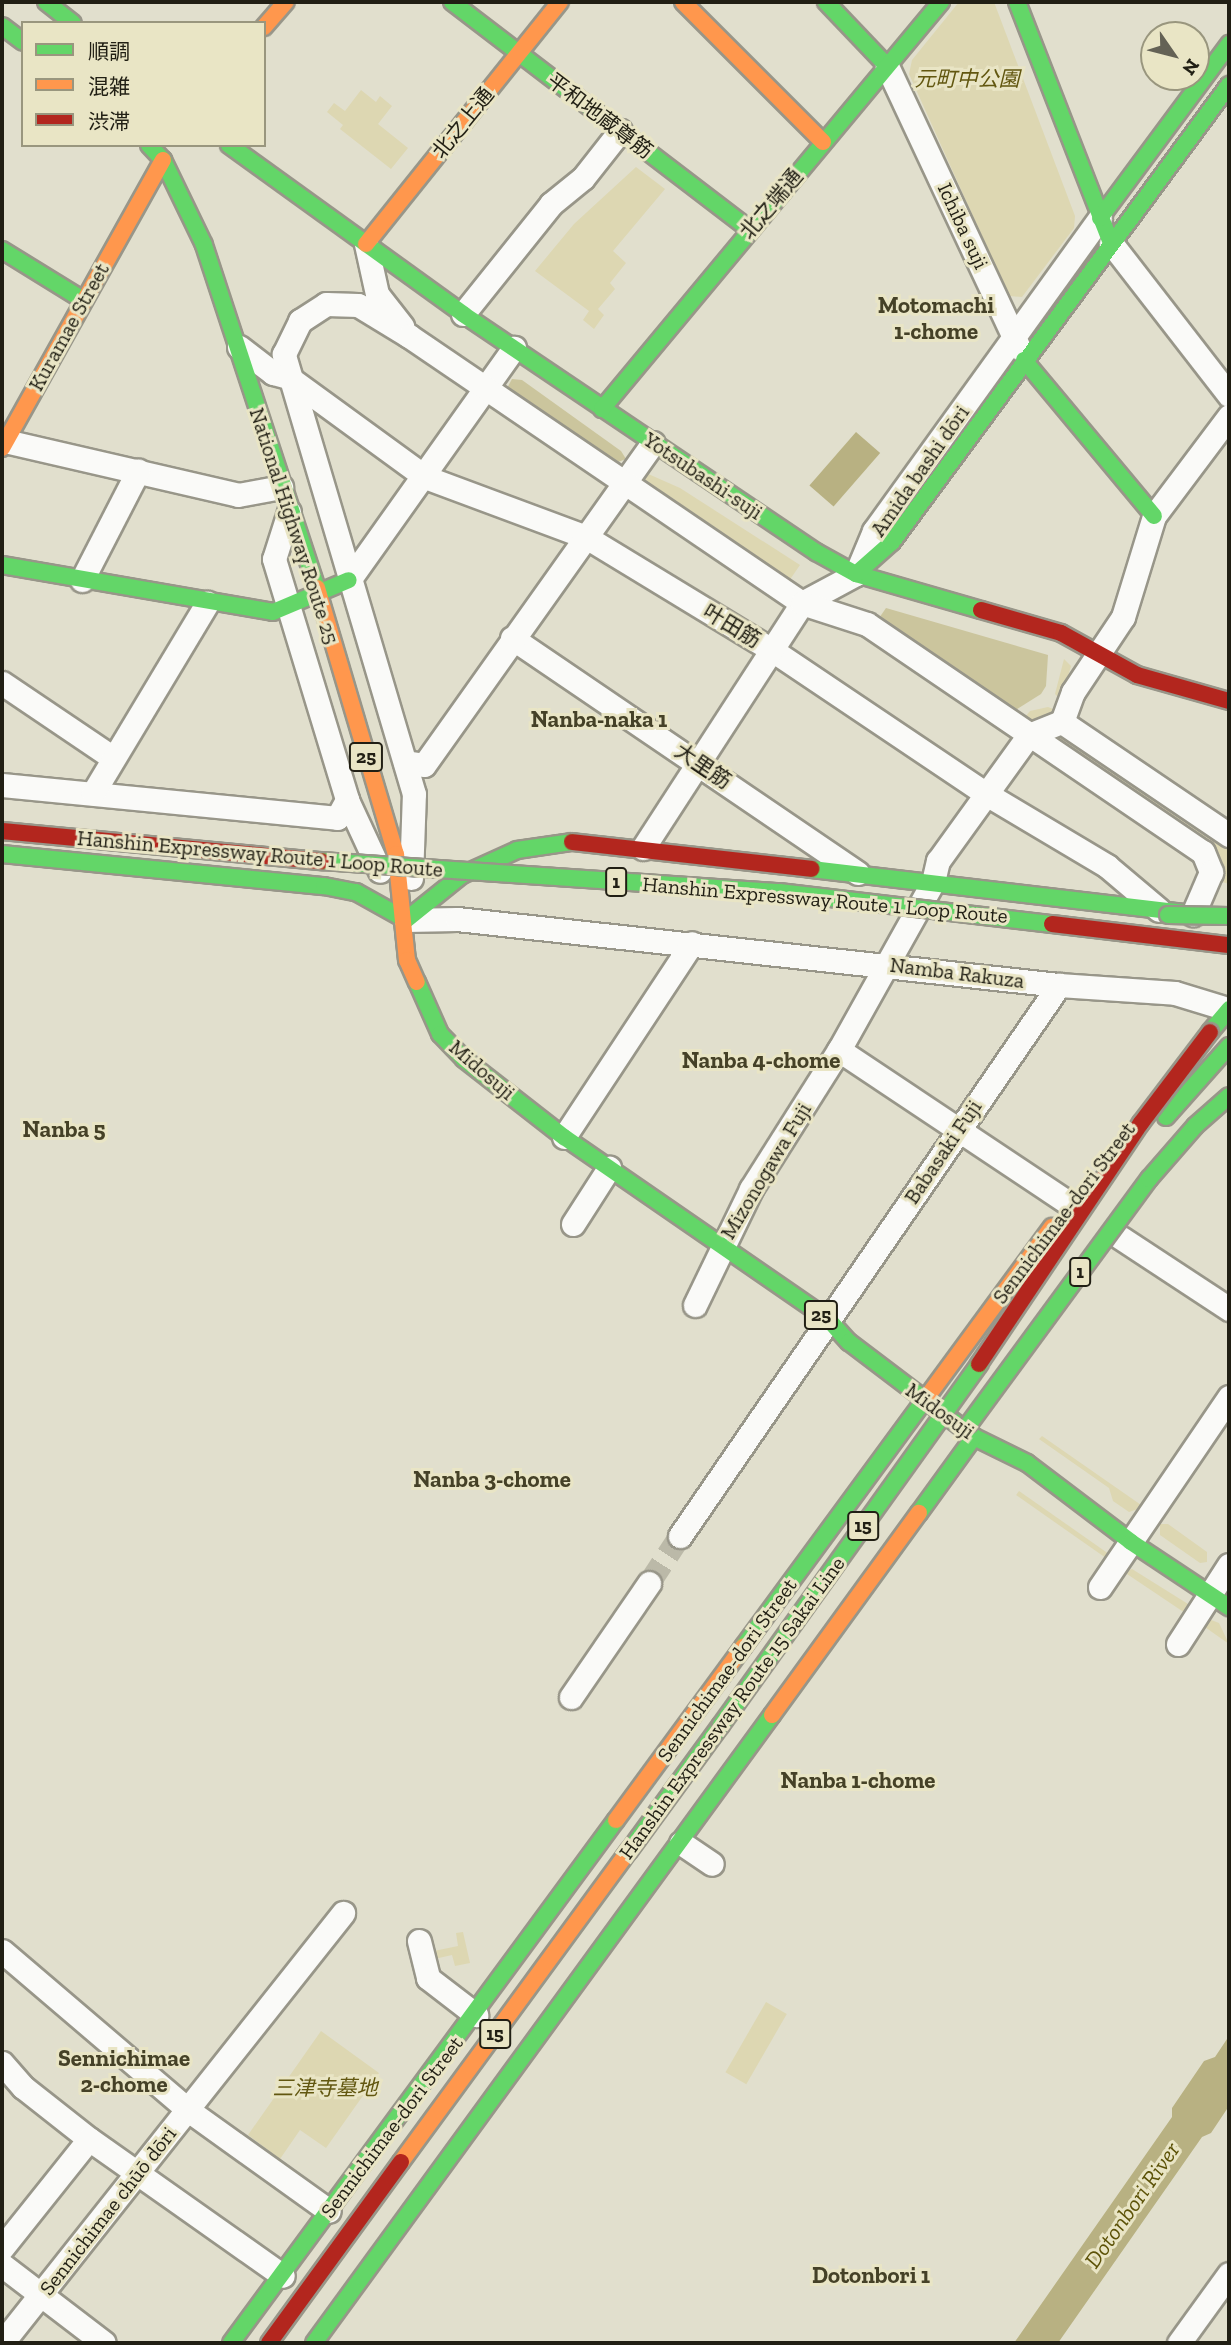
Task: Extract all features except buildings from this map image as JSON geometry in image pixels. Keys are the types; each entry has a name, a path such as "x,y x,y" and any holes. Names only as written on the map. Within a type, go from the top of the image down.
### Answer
{"main road":[{"path":"46,2 70,21"},
{"path":"266,25 286,2"},
{"name":"平和地蔵尊筋","path":"453,2 517,54 749,229"},
{"name":"北之上通","path":"366,244 560,2"},
{"path":"683,2 822,142"},
{"name":"Ichiba suji","path":"826,2 887,66"},
{"name":"北之端通","path":"602,409 749,229 941,2"},
{"path":"1017,2 1111,243"},
{"path":"2,26 21,40"},
{"name":"Amida bashi dōri","path":"1100,218 1229,44"},
{"name":"Amida bashi dōri","path":"856,574 892,542 1229,85"},
{"name":"National Highway Route 25","path":"151,147 163,160 204,245 289,509 320,595 396,854 406,920"},
{"name":"Kuramae Street","path":"4,445 171,147"},
{"name":"Yotsubashi-suji","path":"232,147 463,314 653,443 856,574 1061,633 1100,658 1137,675 1229,701"},
{"path":"2,250 83,300"},
{"name":"Ichiba suji","path":"1024,360 1154,516"},
{"path":"2,565 207,603 273,612 320,595 349,580"},
{"name":"Hanshin Expressway Route 1 Loop Route","path":"2,831 209,853 779,892 963,911 1229,944"},
{"path":"2,854 324,886 356,892 406,920 461,876 517,850 559,840 1229,917"},
{"path":"963,911 1229,917"},
{"name":"Midosuji","path":"406,920 407,960 440,1034 464,1059 564,1137 828,1319 849,1342 974,1437 1017,1456 1131,1542 1220,1601"},
{"path":"1006,1327 1128,1142 1227,1006"},
{"name":"Sennichimae-dori Street","path":"231,2343 476,2015 1070,1204 1227,1006"},
{"name":"Hanshin Expressway Route 15 Sakai Line","path":"269,2343 721,1725 1006,1327 1136,1154 1229,1046"},
{"path":"314,2343 1185,1148 1229,1097"},
{"name":"1","path":"721,1725 855,1569 1149,1180 1195,1126 1229,1097"}],"street":[{"name":"Ichiba suji","path":"887,66 1024,360"},
{"path":"463,314 551,204 583,178 620,131"},
{"name":"Amida bashi dōri","path":"856,574 874,531 1100,218"},
{"path":"1111,243 1229,395"},
{"path":"366,244 377,294 409,336"},
{"path":"406,920 414,855 414,794 288,377 284,354 290,334 312,310 326,304 358,305 409,336 803,603 867,624 1203,852 1211,872 1193,914"},
{"name":"叶田筋","path":"237,345 273,373 288,377 425,477 586,537 772,650 988,795 1107,866 1159,910"},
{"path":"349,580 425,477 514,348"},
{"path":"1029,735 1062,722 1073,692 1100,658 1123,617 1154,516 1229,416"},
{"path":"405,762 424,765 653,443"},
{"path":"4,445 138,471 239,495 282,487"},
{"path":"82,580 138,471"},
{"path":"289,509 274,559 287,608 347,800 406,920"},
{"path":"643,848 697,761 803,603 856,574"},
{"path":"93,793 207,603"},
{"name":"大里筋","path":"512,638 697,761 858,873"},
{"path":"2,683 113,758"},
{"path":"1062,722 1229,835"},
{"name":"Mizonogawa Fuji","path":"695,1305 751,1189 839,1050 933,882 938,861 1029,735"},
{"path":"2,785 337,818 347,800"},
{"name":"Namba Rakuza","path":"406,920 457,919 888,964 1059,985 1175,993 1227,1006"},
{"path":"564,1137 692,943"},
{"name":"Babasaki Fuji","path":"680,1536 1059,985"},
{"path":"839,1050 1070,1204"},
{"path":"573,1224 608,1168"},
{"path":"1121,1238 1229,1309"},
{"path":"1100,1587 1229,1397"},
{"path":"1178,1644 1220,1601 1229,1565"},
{"path":"571,1697 649,1583"},
{"path":"681,1843 712,1864"},
{"name":"Sennichimae chūō dōri","path":"2,2343 343,1913"},
{"path":"419,1941 428,1978 476,2015"},
{"path":"2,1951 188,2110 329,2211"},
{"path":"2,2063 23,2087 89,2139 283,2276"},
{"path":"2,2248 89,2139"},
{"path":"2,2265 104,2343"},
{"path":"1179,2343 1229,2274"}],"green space":[{"name":"元町中公園","path":"959,2 994,2 1075,216 1074,228 1022,297 1009,296 909,74 912,60"},
{"path":"361,90 376,102 380,96 392,106 378,124 408,148 391,169 340,129 343,125 327,112 334,103 345,111"},
{"path":"636,167 665,189 613,251 626,263 610,283 615,289 598,309 604,315 594,329 583,320 589,311 535,271 574,224"},
{"path":"646,473 680,488 800,565 789,581 670,503 641,479"},
{"path":"1064,659 1071,666 1061,700 1055,694"},
{"path":"1048,707 1058,711 1032,724 1022,721 1030,711"},
{"path":"1058,731 1229,846 1229,884 1219,881 1221,859 1211,849 1054,737"},
{"path":"1042,1436 1144,1507 1129,1512 1113,1501 1109,1488 1039,1439"},
{"path":"1019,1491 1110,1555 1107,1559 1016,1495"},
{"path":"1160,1524 1168,1524 1207,1552 1207,1562 1200,1563 1160,1535"},
{"path":"1132,1569 1188,1604 1188,1615 1124,1572"},
{"path":"1206,1618 1219,1623 1229,1644 1202,1625"},
{"path":"463,1932 470,1963 455,1966 452,1955 430,1960 429,1952 458,1946 456,1933"},
{"path":"766,2002 787,2014 746,2084 726,2072"},
{"name":"三津寺墓地","path":"321,2031 379,2073 326,2148 300,2130 280,2159 248,2135"}],"shaded area":[{"path":"512,379 522,380 621,451 626,459 618,462 582,445 506,390"},
{"path":"886,608 1048,655 1046,686 1041,694 1011,713 877,621"}],"water":[{"path":"856,432 880,453 834,507 809,486"},
{"name":"Dotonbori River","path":"1229,2036 1229,2106 1211,2133 1202,2137 1058,2343 1014,2343 1172,2117 1172,2108 1204,2061 1215,2057"}],"tunnel":[{"path":"649,1583 680,1536"}],"traffic: fast":[{"path":"46,2 70,21"},
{"path":"452,2 749,229"},
{"path":"826,2 887,66"},
{"path":"602,409 941,2"},
{"path":"1017,2 1111,243"},
{"path":"2,26 21,40"},
{"path":"1100,218 1229,44"},
{"path":"856,574 892,542 1229,85"},
{"path":"151,147 163,160 204,245 317,588"},
{"path":"232,147 463,314 816,552 856,574 981,610"},
{"path":"2,250 83,300"},
{"path":"1024,360 1154,516"},
{"path":"2,565 273,612 349,580"},
{"path":"2,854 324,886 356,892 406,920 462,875 517,850 572,842"},
{"path":"322,861 779,892 1052,924"},
{"path":"811,869 1193,914"},
{"path":"1168,915 1229,916"},
{"path":"417,982 440,1034 464,1059 564,1137 828,1319 849,1342 974,1437 1027,1463 1131,1542 1229,1607"},
{"path":"1210,1032 1229,1009"},
{"path":"1166,1117 1229,1046"},
{"path":"969,1424 1149,1179 1195,1126 1229,1096"},
{"path":"721,1725 979,1364"},
{"path":"743,1647 924,1401"},
{"path":"919,1513 974,1437"},
{"path":"314,2343 772,1715"},
{"path":"629,1851 721,1725"},
{"path":"231,2343 616,1820"}],"traffic: slow":[{"path":"266,25 286,2"},
{"path":"366,244 560,2"},
{"path":"683,2 823,142"},
{"path":"2,448 163,160"},
{"path":"317,588 396,854 407,960 417,982"},
{"path":"924,1401 1052,1227"},
{"path":"772,1715 919,1513"},
{"path":"616,1820 743,1647"},
{"path":"401,2162 629,1851"}],"traffic: jam":[{"path":"981,610 1061,633 1137,675 1229,701"},
{"path":"2,831 322,861"},
{"path":"572,842 811,869"},
{"path":"1052,924 1229,945"},
{"path":"979,1364 1141,1123 1210,1032"},
{"path":"269,2343 401,2162"}],"district":[{"name":"Motomachi 1-chome","path":"936,318"},
{"name":"Nanba-naka 1","path":"599,719"},
{"name":"Nanba 4-chome","path":"761,1060"},
{"name":"Nanba 5","path":"64,1129"},
{"name":"Nanba 3-chome","path":"492,1479"},
{"name":"Nanba 1-chome","path":"858,1780"},
{"name":"Sennichimae 2-chome","path":"124,2071"},
{"name":"Dotonbori 1","path":"871,2275"}]}
